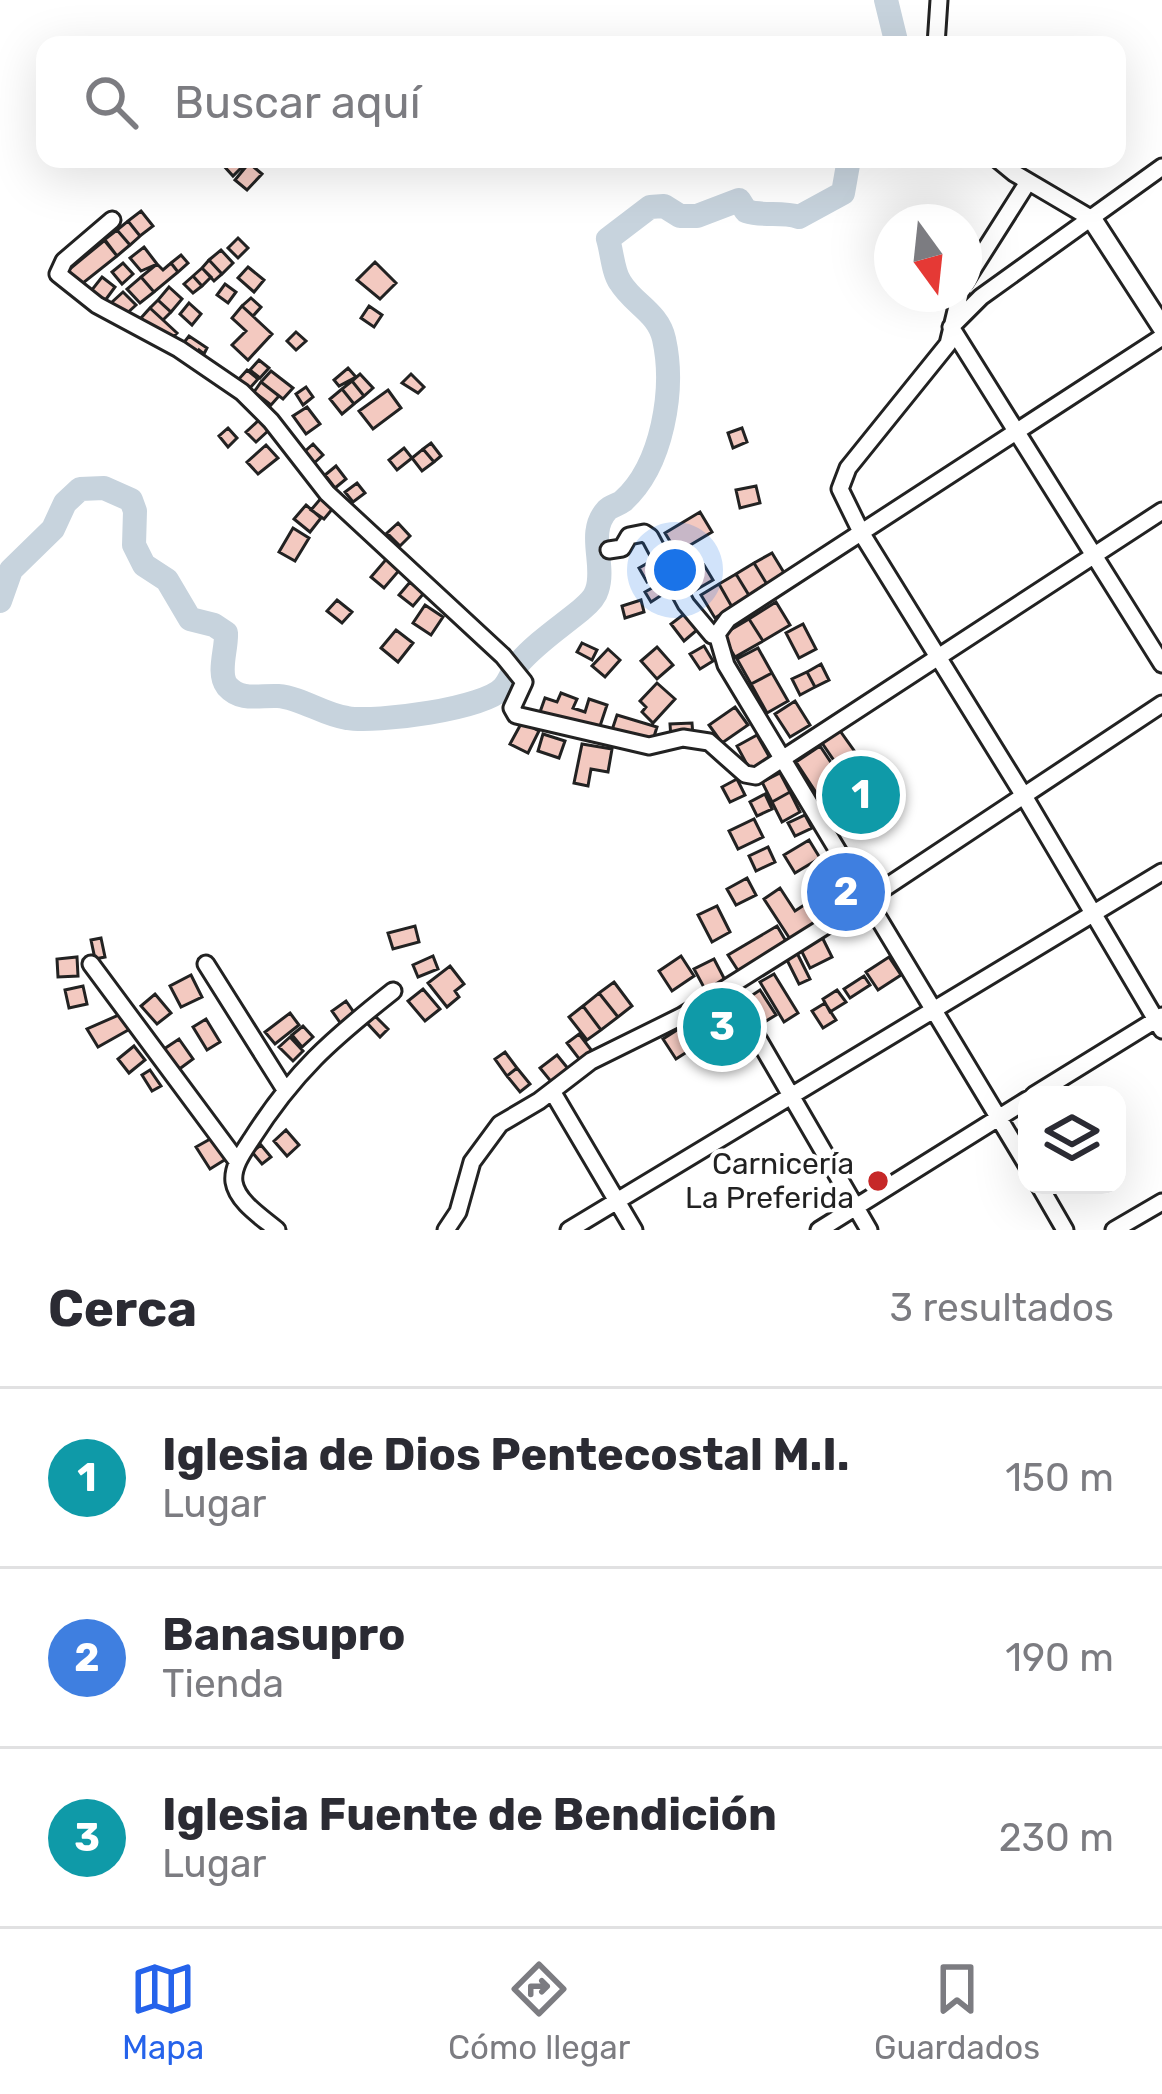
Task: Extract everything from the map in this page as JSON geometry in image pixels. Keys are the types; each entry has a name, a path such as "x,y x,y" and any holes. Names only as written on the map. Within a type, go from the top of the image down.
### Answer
{"main road":[{"path":"1092,219 1162,327"}],"street":[{"path":"937,36 939,0"},
{"path":"951,328 981,297 1162,167"},
{"path":"1009,168 1092,219"},
{"path":"982,255 1028,182"},
{"path":"112,220 64,261 58,274 97,305 242,392 327,493 503,656 524,682 512,708 516,715 650,746 683,738 709,742 752,778 1162,511"},
{"path":"955,312 948,344 848,468 840,489 861,532 1160,1022 1050,1086"},
{"path":"951,328 1162,664"},
{"path":"717,634 728,619 1162,337"},
{"path":"609,550 622,548 629,536 644,532 686,604 712,635 717,634"},
{"path":"717,634 726,665 1018,1151"},
{"path":"446,1230 458,1213 472,1162 500,1124 591,1061 682,1016 865,901 1162,704"},
{"path":"569,1230 1162,872"},
{"path":"91,964 237,1161"},
{"path":"206,964 284,1088"},
{"path":"728,986 869,1230"},
{"path":"278,1230 237,1192 233,1179 237,1161 284,1088 325,1045 393,991"},
{"path":"552,1091 634,1230"},
{"path":"819,1230 1018,1105"},
{"path":"1044,1194 1065,1230"},
{"path":"1114,1230 1162,1202"}],"building":[{"path":"245,168 262,174 247,190 235,180"},
{"path":"141,211 153,226 140,236 128,221"},
{"path":"128,221 140,236 130,245 117,230"},
{"path":"117,230 130,245 117,256 104,240"},
{"path":"238,238 248,248 238,258 228,248"},
{"path":"105,240 117,256 78,287 66,272"},
{"path":"144,247 157,264 141,271 130,258"},
{"path":"221,250 233,263 222,274 209,260"},
{"path":"181,255 188,263 178,272 171,263"},
{"path":"209,260 222,274 214,281 202,268"},
{"path":"375,262 396,283 380,299 357,280"},
{"path":"123,263 133,274 122,284 112,272"},
{"path":"171,263 178,272 154,292 141,277 157,264 163,270"},
{"path":"248,267 264,280 254,292 238,278"},
{"path":"202,268 211,277 202,286 193,276"},
{"path":"193,276 202,286 193,293 184,284"},
{"path":"102,277 115,287 104,302 91,291"},
{"path":"141,277 154,292 140,303 127,289"},
{"path":"225,284 236,292 228,303 217,295"},
{"path":"169,287 182,299 171,312 158,300"},
{"path":"123,292 136,305 124,316 111,303"},
{"path":"251,298 261,307 253,316 242,306"},
{"path":"158,300 171,312 163,320 150,308"},
{"path":"189,303 201,314 192,325 180,314"},
{"path":"242,306 272,334 248,360 232,345 246,331 232,318"},
{"path":"369,306 382,315 374,327 361,318"},
{"path":"150,308 177,333 167,343 141,318"},
{"path":"296,332 306,341 296,350 287,341"},
{"path":"189,336 207,348 204,354 199,350 196,355 182,345"},
{"path":"259,360 269,368 260,378 250,370"},
{"path":"348,368 356,377 339,386 334,380"},
{"path":"247,370 258,379 249,389 238,380"},
{"path":"271,371 293,388 283,399 261,382"},
{"path":"360,374 373,388 364,396 352,381"},
{"path":"411,374 424,387 418,393 402,383"},
{"path":"352,381 364,396 354,404 342,389"},
{"path":"261,382 279,396 271,405 254,392"},
{"path":"306,387 313,397 303,405 296,394"},
{"path":"342,389 354,404 342,414 330,399"},
{"path":"388,390 401,408 373,429 359,411"},
{"path":"307,407 320,424 306,434 293,416"},
{"path":"259,420 269,430 256,442 246,432"},
{"path":"228,428 237,438 228,447 219,436"},
{"path":"742,428 747,442 733,448 728,433"},
{"path":"431,443 441,456 434,462 423,449"},
{"path":"313,444 323,455 313,464 303,453"},
{"path":"266,445 278,458 258,474 247,462"},
{"path":"404,448 412,458 397,470 389,460"},
{"path":"423,449 434,462 422,471 412,458"},
{"path":"336,466 346,479 335,488 325,475"},
{"path":"357,483 365,493 353,502 345,492"},
{"path":"756,486 760,503 740,508 736,490"},
{"path":"322,497 334,507 324,519 311,510"},
{"path":"306,505 321,518 310,532 294,519"},
{"path":"700,512 712,532 677,553 665,533"},
{"path":"398,523 410,536 400,546 387,533"},
{"path":"293,528 309,538 295,561 279,552"},
{"path":"772,553 786,576 768,586 754,563"},
{"path":"389,556 402,567 384,588 371,577"},
{"path":"653,560 661,574 647,582 639,568"},
{"path":"754,563 768,586 750,597 736,574"},
{"path":"704,565 713,580 694,591 685,576"},
{"path":"736,574 750,597 732,607 719,584"},
{"path":"666,580 671,589 651,602 645,592"},
{"path":"410,582 424,593 413,606 399,595"},
{"path":"719,584 732,607 715,618 701,595"},
{"path":"337,600 352,612 342,623 327,611"},
{"path":"641,600 644,612 625,618 622,606"},
{"path":"776,602 790,625 763,641 749,619"},
{"path":"425,605 443,617 431,635 413,623"},
{"path":"684,614 697,630 684,641 671,624"},
{"path":"749,619 763,641 735,657 722,635"},
{"path":"803,624 816,649 799,658 786,633"},
{"path":"396,630 413,643 398,662 381,648"},
{"path":"582,643 597,650 592,660 577,652"},
{"path":"704,646 713,661 700,669 690,654"},
{"path":"657,647 673,665 657,679 641,661"},
{"path":"758,648 772,673 751,684 737,659"},
{"path":"608,649 620,660 605,677 592,666"},
{"path":"821,664 829,680 815,687 807,672"},
{"path":"807,672 815,687 800,695 792,679"},
{"path":"772,673 788,701 767,713 751,684"},
{"path":"657,683 675,699 653,723 642,712 646,707 640,701"},
{"path":"561,693 577,699 573,708 585,712 589,699 607,705 598,732 540,712 545,698 557,702"},
{"path":"795,701 810,725 790,737 775,714"},
{"path":"735,707 748,725 722,743 709,725"},
{"path":"617,715 657,727 652,743 612,730"},
{"path":"522,722 539,731 528,753 510,744"},
{"path":"692,723 693,736 671,738 670,724"},
{"path":"838,728 855,752 837,765 820,740"},
{"path":"543,734 565,741 559,758 538,751"},
{"path":"757,735 770,758 750,770 737,746"},
{"path":"582,744 612,749 608,772 591,769 588,786 574,783"},
{"path":"820,746 842,779 817,794 796,762"},
{"path":"855,752 866,768 848,781 837,765"},
{"path":"873,772 887,796 848,819 841,809 836,812 834,795"},
{"path":"780,773 790,792 772,802 762,782"},
{"path":"737,779 745,795 730,802 722,787"},
{"path":"790,792 800,812 782,822 772,802"},
{"path":"765,794 772,809 757,816 750,802"},
{"path":"805,815 812,828 795,836 788,823"},
{"path":"754,819 763,837 738,849 729,831"},
{"path":"809,840 820,858 795,873 784,855"},
{"path":"768,847 775,862 756,871 749,856"},
{"path":"747,878 756,895 736,905 727,889"},
{"path":"835,885 846,902 790,939 764,899 780,888 795,911"},
{"path":"717,906 730,932 712,942 698,915"},
{"path":"415,926 419,942 393,949 388,933"},
{"path":"777,926 787,943 739,972 728,955"},
{"path":"822,937 832,957 810,968 800,948"},
{"path":"101,938 105,957 95,959 91,940"},
{"path":"797,953 810,979 799,984 786,958"},
{"path":"433,956 438,969 418,977 413,965"},
{"path":"681,956 694,976 672,991 659,971"},
{"path":"77,957 78,976 58,977 57,959"},
{"path":"889,957 901,975 878,990 866,972"},
{"path":"714,959 726,982 707,993 694,969"},
{"path":"450,966 464,984 455,991 459,997 447,1007 428,983"},
{"path":"774,974 798,1013 784,1022 760,982"},
{"path":"191,975 202,997 181,1007 170,986"},
{"path":"864,976 870,985 850,998 844,989"},
{"path":"614,982 632,1006 618,1017 599,993"},
{"path":"83,986 87,1004 69,1008 65,990"},
{"path":"423,989 440,1009 425,1021 408,1001"},
{"path":"760,990 776,1015 758,1026 742,1002"},
{"path":"837,990 846,1002 830,1012 823,999"},
{"path":"599,993 618,1017 601,1030 583,1006"},
{"path":"155,994 171,1013 157,1024 141,1006"},
{"path":"346,1001 355,1014 341,1024 332,1011"},
{"path":"825,1003 836,1020 823,1028 812,1011"},
{"path":"729,1004 745,1035 716,1050 700,1020"},
{"path":"583,1006 601,1030 587,1040 569,1017"},
{"path":"290,1013 299,1025 275,1044 265,1032"},
{"path":"121,1014 130,1029 98,1047 87,1029"},
{"path":"375,1016 388,1029 380,1037 367,1023"},
{"path":"206,1019 220,1042 207,1050 193,1027"},
{"path":"691,1021 704,1041 676,1059 663,1039"},
{"path":"303,1026 313,1037 302,1047 292,1035"},
{"path":"579,1034 592,1051 580,1060 567,1043"},
{"path":"290,1037 303,1051 293,1061 279,1047"},
{"path":"179,1039 193,1059 178,1070 164,1049"},
{"path":"134,1046 145,1060 129,1073 118,1059"},
{"path":"505,1052 517,1068 507,1076 495,1059"},
{"path":"557,1055 570,1071 553,1084 540,1068"},
{"path":"517,1068 530,1084 520,1092 507,1076"},
{"path":"150,1070 161,1086 152,1091 142,1075"},
{"path":"286,1130 299,1145 287,1156 274,1141"},
{"path":"212,1138 226,1159 210,1169 196,1147"},
{"path":"261,1145 271,1157 262,1164 252,1152"}],"waterway":[{"path":"886,0 895,36"},
{"path":"0,601 11,570 53,529 65,503 80,489 104,488 131,500 134,545 144,565 167,580 190,619 226,633 223,674 227,686 238,694 287,697 338,716 361,719 430,713 493,695 525,656 594,596 601,519 637,486 663,425 668,380 664,339 656,322 618,278 608,239 650,207 664,206 680,216 697,216 739,200 746,211 799,217 843,193 847,168"}],"place":[{"name":"Iglesia de Dios Pentecostal M.I.","path":"861,795"},
{"name":"Banasupro","path":"846,892"},
{"name":"Iglesia Fuente de Bendición","path":"722,1027"},
{"name":"Carnicería La Preferida","path":"878,1181"}]}
